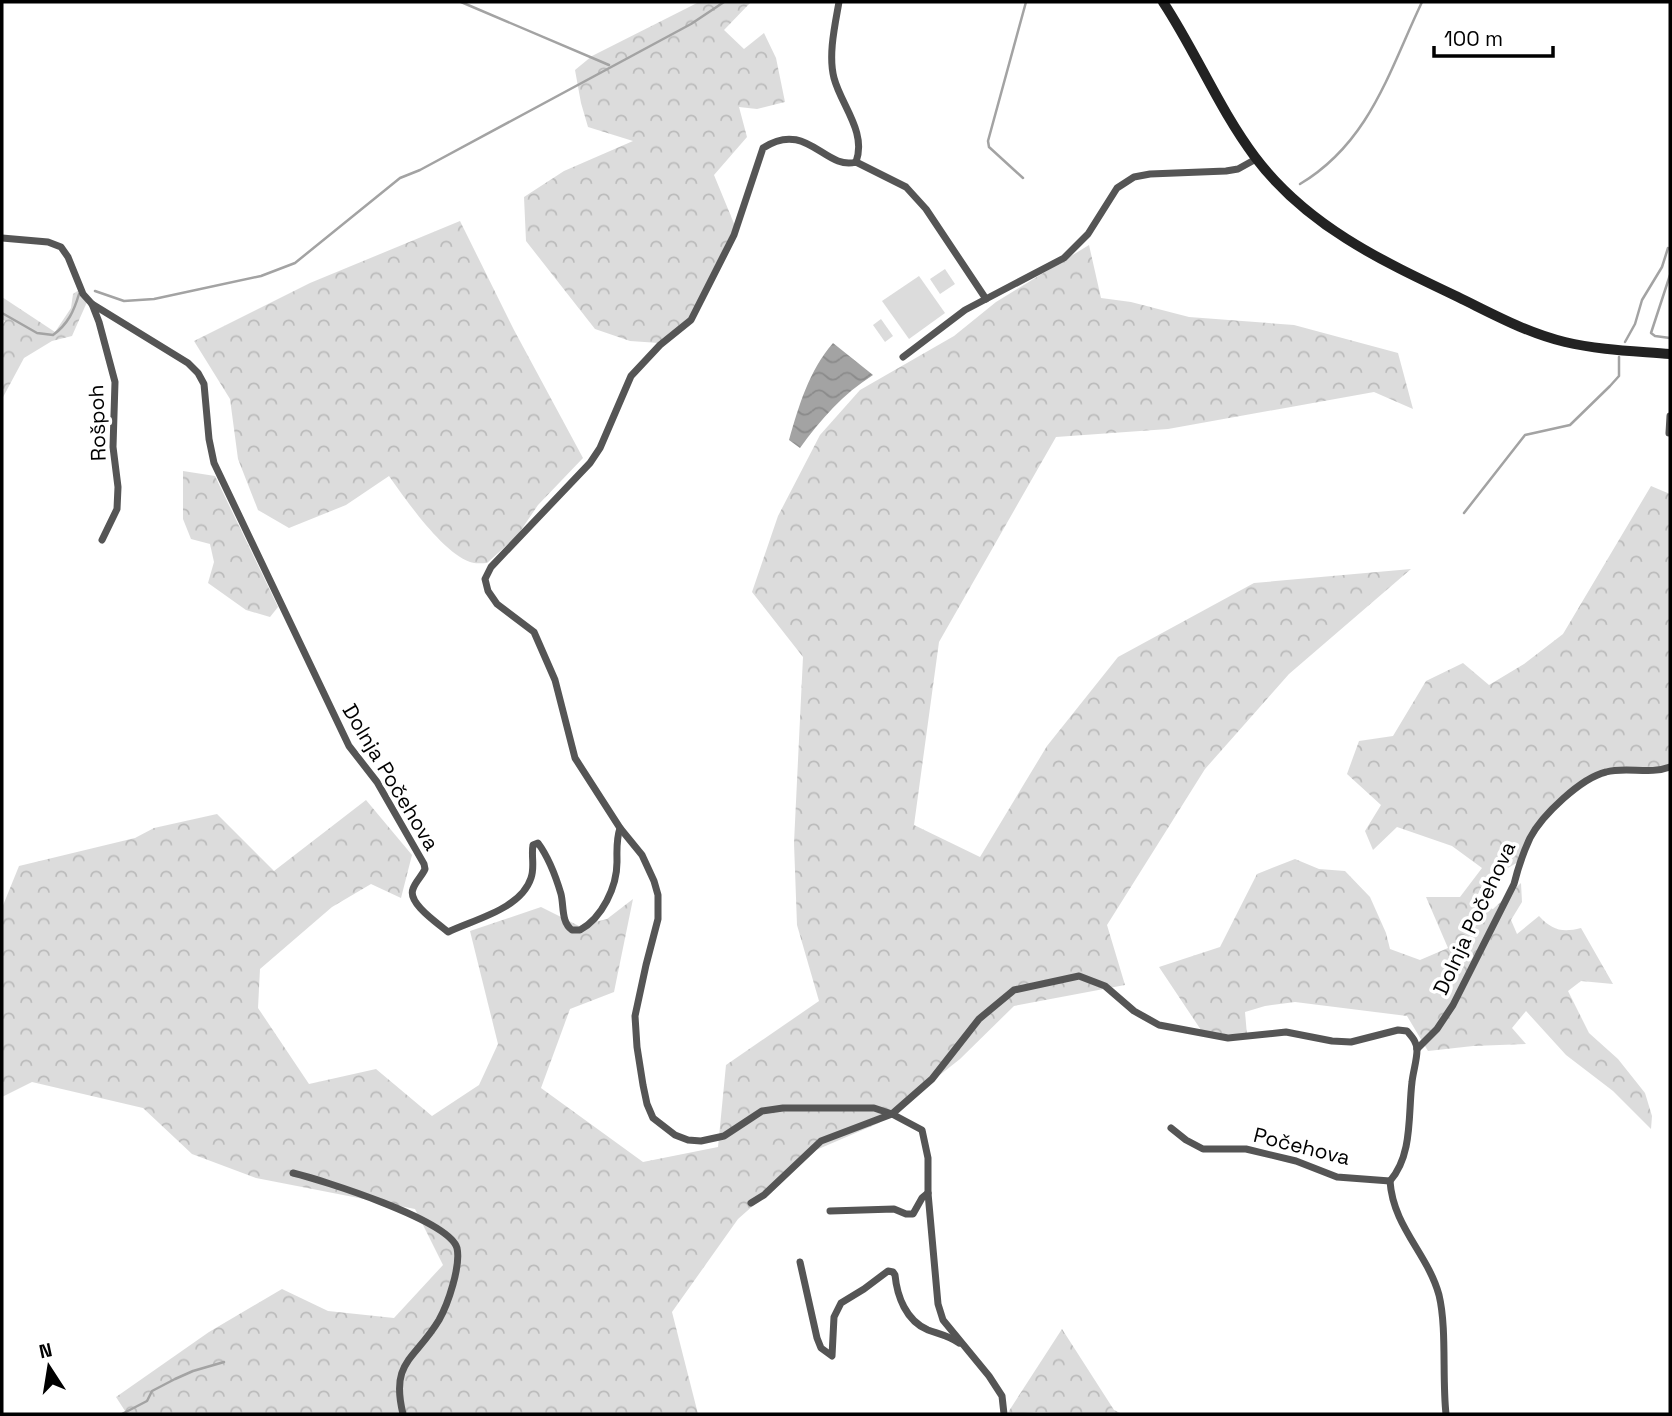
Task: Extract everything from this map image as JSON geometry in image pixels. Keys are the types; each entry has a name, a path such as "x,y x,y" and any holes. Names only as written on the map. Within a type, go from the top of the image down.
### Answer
{"main road":[{"path":"1163,2 1256,159 1303,208 1345,239 1509,321 1564,341 1587,346 1670,354"}],"street":[{"path":"839,2 833,40 833,71 857,137 859,148 856,162"},
{"path":"986,299 926,209 906,187 893,178 862,167 856,162 848,163 809,144 790,138 774,141 763,148 734,235 691,320 660,345 631,376 600,448 590,463 486,575 488,591 497,604 534,632 555,680 575,758 620,828 646,862 658,895 658,919 635,1016 643,1085 653,1118 675,1135 701,1141 724,1136 762,1111 783,1108 873,1108 892,1114 922,1130 928,1158 928,1193 938,1304 943,1321 1002,1395 1004,1414"},
{"path":"903,357 965,310 1064,258 1088,234 1117,188 1134,177 1150,174 1226,172 1256,159"},
{"name":"Rošpoh","path":"2,238 48,242 61,247 68,257 83,294 92,304 115,382 116,394 113,447 118,487 117,509 102,540"},
{"name":"Dolnja Počehova","path":"92,304 188,363 204,384 214,463 349,746 377,782 424,864 425,869 412,889 412,896 420,907 448,932 475,918 503,909 513,903 530,881 534,866 533,845 538,844 545,852 558,886 565,922 572,929 580,930 597,916 609,893 616,872 616,842 620,828"},
{"path":"1669,433 1670,416"},
{"name":"Dolnja Počehova","path":"1417,1049 1437,1029 1453,1004 1514,884 1532,835 1553,811 1583,782 1607,771 1660,771 1670,767"},
{"path":"751,1203 789,1172 814,1145 830,1136 862,1127 892,1114 932,1079 979,1019 1014,990 1079,976 1105,986 1133,1010 1159,1026 1228,1038 1286,1032 1351,1042 1398,1030 1407,1031 1417,1049 1405,1148 1395,1176 1390,1181 1396,1211 1426,1265 1439,1296 1446,1414"},
{"name":"Počehova","path":"1171,1128 1203,1149 1246,1149 1296,1161 1337,1177 1390,1181"},
{"path":"293,1174 323,1180 374,1198 448,1236 457,1247 455,1277 439,1319 401,1371 398,1392 403,1414"},
{"path":"830,1211 894,1209 913,1214 928,1193"},
{"path":"800,1262 817,1338 821,1348 832,1356 834,1317 841,1303 887,1271 895,1275 897,1294 904,1308 924,1329 953,1338 967,1348"}],"green space":[{"path":"699,2 751,2 724,30 744,49 764,33 776,58 785,102 757,109 739,107 747,137 714,175 735,226 689,318 659,343 630,341 595,329 526,241 524,197 564,171 633,141 588,127 575,70 592,56"},
{"path":"460,221 514,330 583,458 538,505 517,536 487,563 470,562 448,548 425,524 389,476 346,505 289,528 258,510 238,459 230,399 194,341 310,283"},
{"path":"1089,245 1101,298 1131,302 1189,317 1294,325 1398,353 1413,409 1374,392 1168,429 1056,437 939,642 914,825 980,857 1047,746 1118,657 1254,583 1411,569 1289,674 1205,769 1107,925 1125,985 1014,1006 960,1059 879,1123 816,1150 738,1219 672,1312 698,1414 127,1414 116,1397 209,1332 282,1289 328,1311 394,1318 443,1265 415,1209 256,1178 192,1154 143,1108 32,1082 2,1097 2,908 19,866 135,838 154,828 217,814 274,871 366,800 412,855 401,898 371,884 332,907 260,969 258,1008 309,1084 376,1069 432,1116 479,1085 498,1044 470,931 541,907 579,926 607,919 633,899 614,992 570,1009 541,1088 643,1162 718,1147 726,1065 819,1001 797,925 794,843 803,657 752,592 778,516 820,435 860,390 954,336 996,302"},
{"path":"945,269 955,284 940,294 930,279"},
{"path":"919,276 945,313 909,339 882,301"},
{"path":"79,290 87,302 72,336 52,341 24,358 2,399 2,326 5,321 2,319 2,297 55,332 71,308 73,294"},
{"path":"881,319 893,336 885,342 873,325"},
{"path":"183,471 215,476 278,607 270,617 246,610 208,583 214,562 210,544 191,539 183,519"},
{"path":"1651,486 1670,494 1670,765 1660,769 1607,770 1552,810 1518,862 1483,883 1473,905 1493,909 1521,883 1522,902 1511,920 1517,934 1539,916 1558,929 1581,928 1613,984 1581,981 1568,991 1589,1033 1618,1059 1645,1093 1652,1116 1651,1129 1613,1091 1566,1055 1526,1011 1512,1028 1526,1044 1428,1051 1407,1016 1295,1002 1245,1012 1247,1035 1201,1030 1159,967 1220,947 1257,874 1295,859 1319,869 1345,871 1370,897 1390,949 1420,960 1448,948 1426,897 1460,897 1482,868 1452,846 1397,827 1373,850 1365,831 1381,805 1347,774 1359,741 1393,736 1426,681 1463,663 1489,685 1524,664 1563,634"},
{"path":"1062,1329 1114,1410 1122,1414 1007,1414"}],"water":[{"path":"833,343 873,375 833,408 800,448 789,440 797,414 817,365"}],"waterway":[{"path":"461,2 609,65"},
{"path":"95,291 124,301 154,299 261,276 295,263 400,178 420,170 691,24 724,2"},
{"path":"1023,178 989,147 988,141 1026,2"},
{"path":"1300,184 1344,148 1361,126 1387,79 1422,2"},
{"path":"1625,342 1635,324 1642,300 1662,267 1668,248"},
{"path":"1670,275 1651,333 1670,338"},
{"path":"2,313 37,333 53,335 70,317 79,294"},
{"path":"1464,513 1525,435 1570,425 1610,386 1619,376 1619,357"},
{"path":"122,1414 147,1401 152,1391 175,1379 224,1362"}]}
